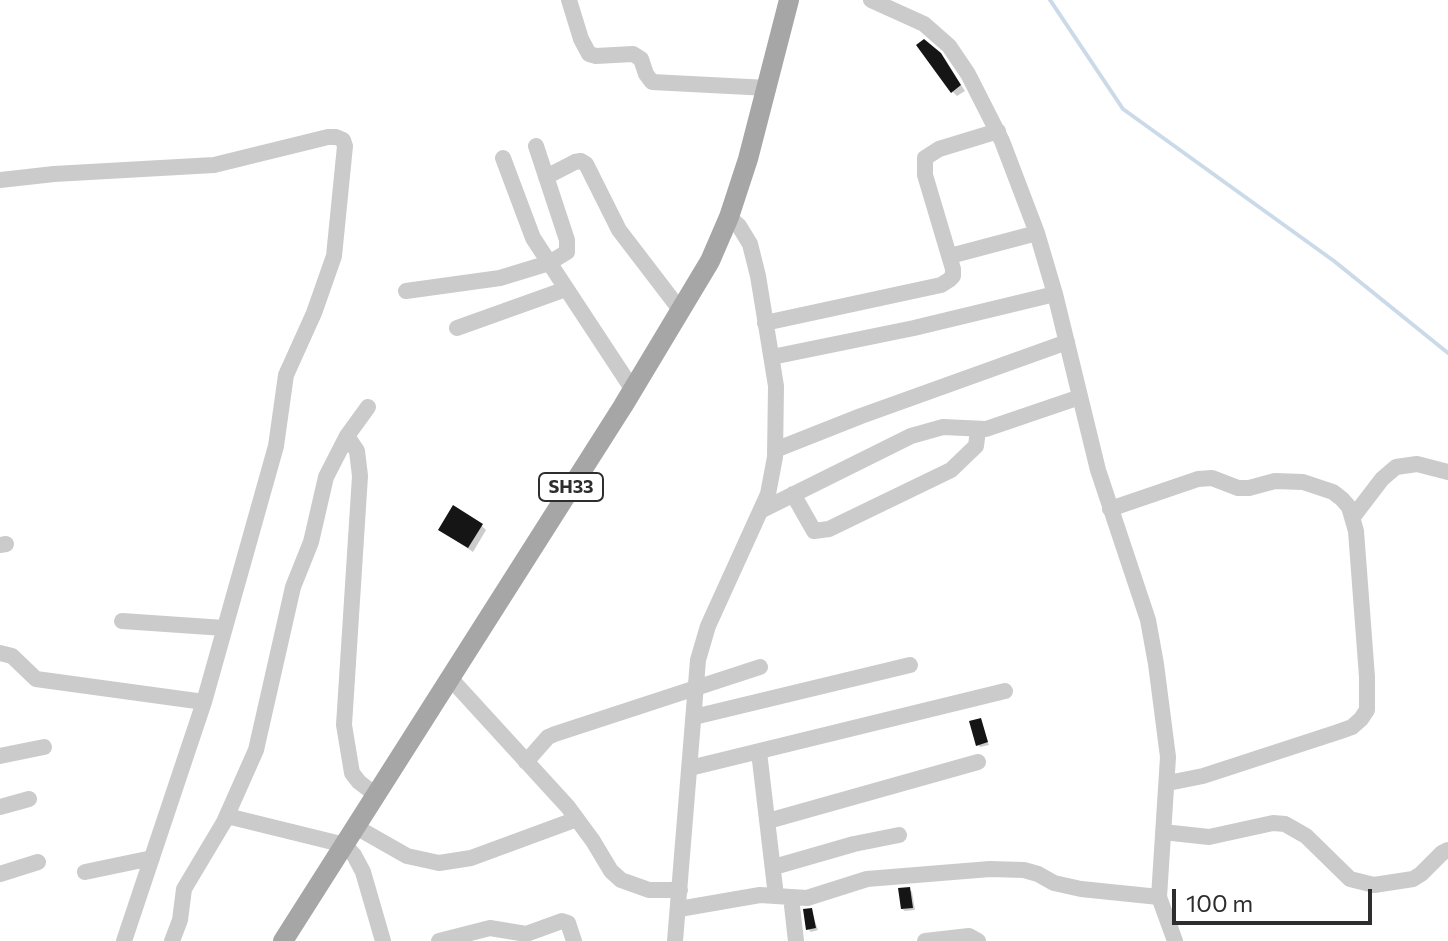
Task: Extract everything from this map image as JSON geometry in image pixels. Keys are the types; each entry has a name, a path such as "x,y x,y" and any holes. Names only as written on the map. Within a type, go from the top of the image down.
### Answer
{"main road":[{"name":"SH33","path":"283,941 633,390 710,261 729,217 768,88 789,0"}],"street":[{"path":"569,0 589,54 633,54 641,59 652,82 768,88"},
{"path":"871,0 924,24 949,46 980,93 998,131 1037,233 1110,509 1148,620 1164,726 1168,783 1159,897 1175,941"},
{"path":"765,323 941,285 953,276 950,256 925,175 925,158 939,149 998,131"},
{"path":"0,180 214,165 328,137 343,140 345,146 334,256 314,313 286,375 276,446 204,702 124,941"},
{"path":"406,291 488,280 549,263 567,252 569,247 536,146"},
{"path":"503,158 533,238 633,390"},
{"path":"546,177 575,162 586,164 625,239 681,311"},
{"path":"675,941 698,660 708,626 762,510 773,477 777,400 772,357 750,244 729,217"},
{"path":"950,256 1037,233"},
{"path":"457,328 566,289"},
{"path":"772,357 914,328 1055,294"},
{"path":"775,450 1067,342"},
{"path":"762,510 911,436 943,427 978,430 1080,397"},
{"path":"172,941 180,920 184,889 227,816 256,750 293,587 311,542 326,477 347,436 368,407"},
{"path":"793,494 814,531 829,529 951,470 976,446 978,430"},
{"path":"347,436 357,451 360,476 344,725 352,773 376,795"},
{"path":"1353,517 1382,479 1396,467 1417,464 1448,472"},
{"path":"1110,509 1198,479 1212,478 1238,488 1275,481 1303,482 1333,492 1349,507 1353,517 1368,704 1361,719 1352,727 1338,732 1203,776 1168,783"},
{"path":"122,621 224,628"},
{"path":"0,653 12,656 36,679 204,702"},
{"path":"694,717 910,665"},
{"path":"526,762 541,744 555,734 760,667"},
{"path":"450,678 577,819 611,871 621,880 649,890 680,890"},
{"path":"690,768 1005,691"},
{"path":"0,756 44,747"},
{"path":"759,752 774,867 796,941"},
{"path":"768,821 978,762"},
{"path":"0,807 29,799"},
{"path":"227,816 345,845 363,872 383,941"},
{"path":"356,827 407,856 439,863 471,858 577,819"},
{"path":"1163,832 1209,837 1273,823 1285,824 1306,836 1350,879 1374,885 1413,879 1448,850"},
{"path":"774,867 854,844 899,835"},
{"path":"85,872 152,858"},
{"path":"0,874 38,862"},
{"path":"679,909 746,896 807,898 867,879 990,869 1024,870 1054,883 1081,889 1159,897"},
{"path":"439,941 490,928 526,934 562,921 568,923 574,941"},
{"path":"925,941 969,936 978,941"}],"building":[{"path":"924,39 941,53 961,85 951,93 916,45"},
{"path":"453,505 483,524 468,548 438,530"},
{"path":"981,718 988,742 976,746 969,721"},
{"path":"910,887 913,908 901,909 898,888"},
{"path":"812,908 816,928 806,930 803,909"}],"waterway":[{"path":"1050,0 1123,109 1334,261 1448,353"}]}
